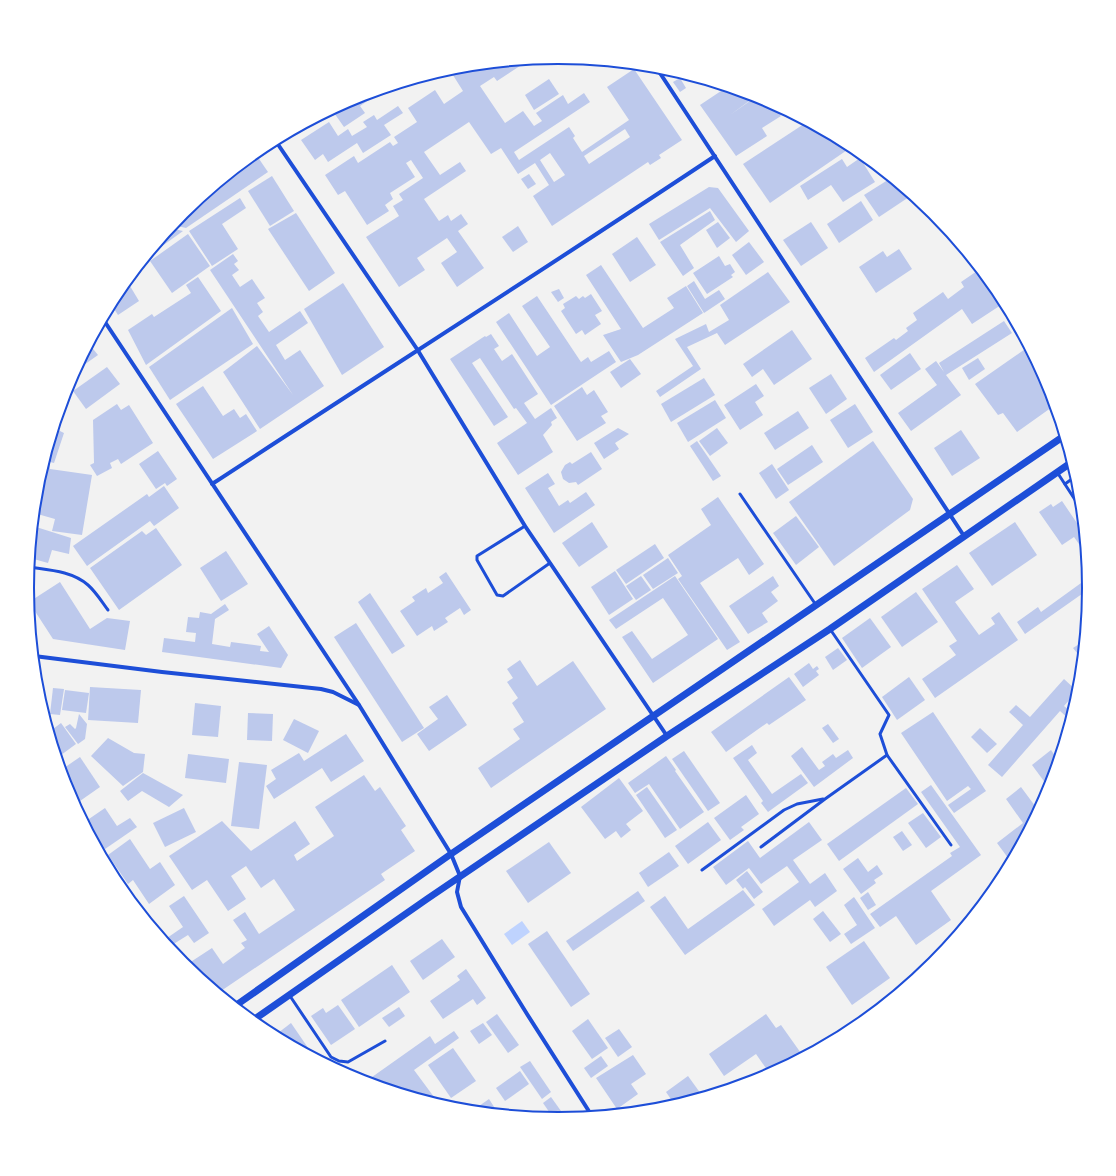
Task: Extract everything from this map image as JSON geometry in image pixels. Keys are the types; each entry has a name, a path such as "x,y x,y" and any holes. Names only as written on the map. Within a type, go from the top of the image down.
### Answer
{"street":[{"path":"661,74 964,536"},
{"path":"278,145 418,349 525,526 652,716 667,736"},
{"path":"212,484 418,349 563,257 715,156"},
{"path":"106,323 359,705 451,854 460,876 457,892 461,908 589,1111"},
{"path":"238,1004 451,854 1060,439"},
{"path":"257,1017 460,876 667,736 830,629 1067,465"},
{"path":"38,657 162,672 321,689 332,692 359,705"}],"lane":[{"path":"1057,472 1074,498"},
{"path":"1065,484 1071,480"},
{"path":"740,494 816,605"},
{"path":"525,526 477,556 477,560 497,595 503,596 550,563"},
{"path":"35,567 75,576 89,586 108,610"},
{"path":"830,629 889,715 880,734 887,755 951,845"},
{"path":"761,847 887,755"},
{"path":"702,870 784,810 797,804 825,799"},
{"path":"288,995 330,1057 339,1062 348,1062 385,1041"}],"water":[{"path":"522,921 530,932 512,945 504,934"}],"building":[{"path":"521,65 497,81 494,77 480,86 505,123 523,111 534,126 542,121 536,113 563,95 568,104 584,93 590,102 514,152 519,160 569,127 575,136 573,138 582,152 629,120 607,87 634,69 682,140 659,155 661,158 650,165 648,162 552,226 533,196 549,185 535,163 518,174 501,148 491,154 469,122 424,152 440,175 460,162 466,171 424,199 439,221 448,215 451,221 461,214 468,224 458,231 484,268 457,287 441,263 457,252 447,238 417,258 425,270 399,287 366,237 399,216 393,206 403,200 399,194 423,178 411,160 406,163 415,177 390,193 393,199 385,205 389,211 367,225 345,191 338,195 325,175 354,156 358,163 390,142 393,146 398,143 394,137 417,122 408,108 435,90 444,104 463,91 453,75 490,68","holes":["625,129 630,137 589,164 584,156","550,153 565,175 554,182 540,160"]},
{"path":"549,79 559,94 534,110 525,95"},
{"path":"680,79 686,88 680,92 673,82"},
{"path":"722,91 750,101 730,115 750,101 778,113 781,116 762,128 767,136 736,156 700,105"},
{"path":"370,99 360,106 365,113 344,127 335,114"},
{"path":"398,106 403,113 384,125 391,135 363,153 357,143 328,162 323,154 315,160 301,140 329,122 338,136 348,129 352,136 367,127 363,122 374,115 377,120"},
{"path":"803,125 847,150 770,203 743,164"},
{"path":"258,158 268,172 186,228 179,226 213,194"},
{"path":"842,159 847,167 859,159 862,161 875,182 843,202 831,185 808,200 800,186"},
{"path":"529,174 536,184 528,189 521,179"},
{"path":"272,176 294,211 270,226 248,191"},
{"path":"887,180 908,198 879,217 864,195"},
{"path":"709,187 718,188 749,231 736,242 710,208 659,240 649,224"},
{"path":"240,198 246,208 222,224 238,249 212,266 189,231"},
{"path":"861,201 873,220 839,243 827,224"},
{"path":"710,211 715,220 680,245 694,268 683,276 660,242"},
{"path":"296,213 335,273 309,291 268,229"},
{"path":"718,222 730,238 717,248 706,230"},
{"path":"811,222 828,248 801,266 783,240"},
{"path":"518,226 528,242 513,252 502,237"},
{"path":"176,229 183,231 160,247"},
{"path":"188,234 210,266 172,293 150,261"},
{"path":"637,237 656,265 630,282 612,254"},
{"path":"749,242 764,262 746,275 732,255"},
{"path":"899,249 912,269 876,293 859,267 883,251 887,257"},
{"path":"233,254 238,261 234,264 239,270 232,275 240,287 252,279 265,298 257,303 263,312 258,316 269,332 300,311 308,323 276,345 285,360 300,350 324,386 260,429 223,372 257,346 293,395 210,270"},
{"path":"719,256 725,266 730,264 735,272 731,275 733,277 707,294 693,273"},
{"path":"601,265 643,328 674,308 667,298 686,286 703,313 638,355 621,362 603,335 621,329 586,275"},
{"path":"768,272 790,302 725,345 717,333 687,347 701,369 660,397 656,391 693,366 675,339 706,324 709,332 729,320 720,305"},
{"path":"976,272 1000,306 972,324 962,309 874,372 865,358 894,338 896,340 908,331 906,328 917,320 913,313 943,292 948,299 964,287 961,282"},
{"path":"198,277 221,311 146,365 128,330 152,314 154,317 191,293 186,285"},
{"path":"694,281 705,299 719,290 725,299 704,313 687,286"},
{"path":"343,283 384,347 342,375 304,309"},
{"path":"130,286 139,301 118,315 114,309"},
{"path":"559,289 564,298 558,302 551,292"},
{"path":"591,294 602,311 595,315 601,324 585,335 582,330 576,334 561,311 565,308 563,304 576,296 579,299 583,296 585,298"},
{"path":"537,296 581,362 588,357 591,362 609,351 616,362 551,405 496,322 509,313 537,356 550,347 522,306"},
{"path":"232,308 253,344 170,400 149,367"},
{"path":"1004,321 1012,333 946,375 961,395 911,431 898,413 937,385 925,369 936,361 944,372 939,363"},
{"path":"792,330 812,359 774,385 763,369 752,377 743,364"},
{"path":"491,334 499,346 494,349 502,361 512,354 538,394 524,403 535,419 551,408 557,418 551,422 552,425 543,435 553,452 518,475 497,443 527,423 516,408 514,409 480,358 472,363 508,417 494,426 450,359 485,336 486,337"},
{"path":"92,348 98,355 84,365"},
{"path":"1025,349 1042,387 1050,409 1017,432 1003,413 998,415 975,384"},
{"path":"910,353 921,369 891,390 880,375"},
{"path":"978,358 985,369 969,380 962,368"},
{"path":"630,359 641,374 621,388 610,372"},
{"path":"107,367 120,384 86,409 73,391"},
{"path":"831,374 847,399 826,414 809,388"},
{"path":"704,378 715,395 671,422 661,404"},
{"path":"756,384 764,396 755,402 763,415 740,430 724,405"},
{"path":"203,386 223,416 234,409 240,418 246,414 257,431 213,459 176,404"},
{"path":"582,387 587,395 594,390 608,412 601,416 606,423 577,441 554,406"},
{"path":"715,400 726,418 688,442 677,423"},
{"path":"117,404 121,410 129,405 153,443 121,464 118,459 110,463 112,468 97,476 90,465 94,463 93,420"},
{"path":"855,404 873,432 848,448 830,420"},
{"path":"798,411 809,428 775,450 764,433"},
{"path":"618,428 629,434 615,443 619,449 604,459 594,443"},
{"path":"717,428 728,443 710,456 699,441"},
{"path":"59,430 64,433 54,463 50,462 50,469 92,475 82,535 52,531 55,519 39,514 44,486 52,452"},
{"path":"961,430 980,458 952,476 934,448"},
{"path":"697,441 721,476 713,481 690,446"},
{"path":"873,441 913,499 910,510 834,566 789,502"},
{"path":"812,445 823,462 788,485 777,469"},
{"path":"158,451 177,479 167,486 165,483 156,489 139,464"},
{"path":"591,452 602,469 578,485 576,482 569,483 563,479 561,472 565,465 570,462 572,464"},
{"path":"772,464 789,490 776,499 759,473"},
{"path":"548,473 555,484 548,488 559,506 568,500 570,503 586,492 595,505 554,533 525,488"},
{"path":"164,486 179,508 154,526 150,521 87,566 73,546 147,494 149,497"},
{"path":"718,497 764,564 749,575 738,558 700,583 740,642 727,650 678,579 682,576 668,555 711,525 701,509"},
{"path":"1062,501 1078,525 1080,546 1074,537 1062,545 1039,512 1051,504 1053,507"},
{"path":"796,516 819,547 796,565 773,533"},
{"path":"592,522 608,547 579,567 562,543"},
{"path":"1015,522 1037,555 992,586 969,553"},
{"path":"37,527 71,538 69,554 52,550 48,563 35,559"},
{"path":"156,528 182,565 119,610 90,568 142,531 146,535"},
{"path":"655,544 664,558 626,584 616,570"},
{"path":"226,551 248,584 221,601 200,568"},
{"path":"668,558 678,573 653,589 643,575"},
{"path":"957,565 974,589 955,602 979,635 995,624 991,618 999,612 1018,640 935,698 922,679 956,655 949,646 957,641 922,589"},
{"path":"615,571 633,599 609,615 591,587"},
{"path":"446,572 471,610 464,615 460,608 445,618 448,622 434,631 432,626 417,636 400,611 415,601 412,597 426,588 428,593 443,583 439,577"},
{"path":"641,576 651,590 636,600 626,586"},
{"path":"675,576 718,639 653,683 622,637 632,631 652,659 688,635 663,598 616,629 609,620"},
{"path":"773,576 779,586 771,592 778,601 762,613 768,622 748,634 729,606"},
{"path":"60,582 90,629 107,618 130,621 125,650 53,639 35,611 34,599"},
{"path":"1082,582 1082,594 1025,634 1017,622 1038,607 1041,612"},
{"path":"916,592 938,622 902,647 881,617"},
{"path":"370,593 405,646 392,654 358,602"},
{"path":"225,604 229,610 215,619 212,644 230,647 231,642 261,646 260,651 269,652 257,634 269,626 288,655 281,668 162,652 164,638 195,642 196,633 186,632 188,617 199,618 200,612 211,614"},
{"path":"870,618 891,647 862,668 842,638"},
{"path":"356,623 424,728 402,742 334,637"},
{"path":"1079,644 1078,654 1073,648"},
{"path":"838,648 847,660 833,670 825,657"},
{"path":"520,660 537,686 573,661 606,709 491,788 478,768 520,739 513,729 524,722 512,703 518,698 507,682 513,678 507,669"},
{"path":"809,663 813,669 817,666 819,669 816,671 819,675 803,687 794,674"},
{"path":"789,677 806,700 769,725 767,723 726,752 711,732"},
{"path":"909,677 925,700 897,720 882,697"},
{"path":"1064,679 1073,687 1070,699 1064,706 1068,709 1066,716 1060,711 1002,777 988,765 1023,725 1009,712 1016,705 1030,717"},
{"path":"90,687 141,690 138,723 88,720"},
{"path":"53,688 64,689 60,715 50,714"},
{"path":"65,690 89,693 86,713 62,710"},
{"path":"447,695 467,725 429,751 417,734 438,719 429,707"},
{"path":"195,703 221,706 218,737 192,735"},
{"path":"933,712 986,791 954,813 948,805 971,789 968,786 947,801 901,733"},
{"path":"248,713 273,714 272,741 247,740"},
{"path":"79,714 87,724 85,739 78,744 65,727 70,724 75,729"},
{"path":"294,719 319,731 308,753 283,740"},
{"path":"61,723 76,744 62,755 53,729"},
{"path":"828,724 839,739 833,743 822,728"},
{"path":"980,728 997,744 987,753 971,737"},
{"path":"346,734 364,761 331,782 322,768 274,799 266,786 276,779 271,770 299,753 304,761"},
{"path":"108,738 134,753 145,754 143,772 123,786 91,756"},
{"path":"752,745 757,753 748,760 772,794 801,774 808,783 768,812 761,803 763,801 733,758"},
{"path":"802,747 819,770 825,766 822,762 833,754 836,758 848,750 853,758 814,787 791,756"},
{"path":"1051,750 1054,755 1045,782 1032,765"},
{"path":"684,751 720,803 708,811 672,759"},
{"path":"188,754 229,759 226,783 185,778"},
{"path":"666,756 704,812 680,829 649,784 635,793 628,783"},
{"path":"80,757 100,787 80,801 66,767"},
{"path":"239,762 267,765 259,829 231,826"},
{"path":"143,773 183,795 169,807 142,791 128,801 120,791"},
{"path":"364,775 375,791 380,787 406,826 401,830 415,851 381,874 385,880 222,990 190,962 212,948 223,964 245,948 241,943 247,940 233,920 245,912 259,934 295,910 274,879 261,888 246,866 231,876 246,899 228,911 207,880 192,890 169,856 222,821 251,851 295,821 310,844 294,855 297,861 334,836 315,807"},
{"path":"619,778 643,811 626,824 631,830 621,838 616,831 605,839 581,807"},
{"path":"931,785 981,855 931,891 951,920 916,945 896,916 880,927 870,914 952,856 950,853 960,847 921,792"},
{"path":"647,787 677,830 665,838 636,795"},
{"path":"1021,787 1035,805 1008,857 997,843 1023,823 1006,799"},
{"path":"906,788 918,804 839,861 827,844"},
{"path":"746,795 759,814 741,827 744,830 730,840 714,818"},
{"path":"105,808 117,826 130,818 137,827 105,849 88,820"},
{"path":"184,808 196,832 165,847 153,823"},
{"path":"923,813 941,837 926,848 908,823"},
{"path":"708,822 721,840 688,864 675,846"},
{"path":"809,822 822,840 793,860 810,884 825,873 837,891 815,907 810,900 774,926 762,909 799,882 787,866 761,884 749,868 726,885 713,867 748,841 760,858"},
{"path":"902,831 912,845 903,851 893,837"},
{"path":"130,839 150,869 160,862 175,885 149,904 133,880 128,884 108,855"},
{"path":"549,842 571,873 528,903 506,871"},
{"path":"669,852 679,866 648,887 639,873"},
{"path":"858,858 868,872 877,865 883,874 874,880 876,883 861,894 843,869"},
{"path":"747,871 763,892 754,899 745,887 743,889 736,880"},
{"path":"743,890 755,905 685,955 650,907 665,896 688,929"},
{"path":"638,891 645,901 573,951 566,941"},
{"path":"868,892 876,905 868,910 860,898"},
{"path":"184,896 209,933 194,943 188,935 174,944 168,937 183,927 169,906"},
{"path":"854,897 875,928 851,944 844,934 857,925 844,905"},
{"path":"823,911 841,934 830,942 813,919"},
{"path":"547,931 590,994 571,1007 528,944"},
{"path":"442,939 455,957 423,980 410,961"},
{"path":"864,941 890,978 852,1005 826,967"},
{"path":"392,965 410,992 359,1027 341,1000"},
{"path":"466,969 486,998 477,1005 473,999 443,1019 430,1001 460,980 457,976"},
{"path":"338,1005 355,1029 331,1045 311,1016 323,1008 326,1013"},
{"path":"399,1007 405,1016 389,1027 382,1018"},
{"path":"497,1014 519,1045 508,1053 486,1022"},
{"path":"766,1014 776,1028 781,1025 800,1052 766,1069 756,1054 724,1076 709,1054"},
{"path":"588,1019 608,1048 592,1059 572,1031"},
{"path":"291,1023 309,1049 296,1042 280,1032"},
{"path":"483,1023 492,1035 479,1044 470,1031"},
{"path":"619,1029 632,1047 618,1057 605,1038"},
{"path":"454,1031 459,1038 414,1070 434,1097 372,1077 430,1036 435,1044"},
{"path":"453,1048 476,1081 451,1098 428,1065"},
{"path":"633,1055 646,1074 631,1084 638,1094 617,1109 596,1078"},
{"path":"601,1056 608,1066 591,1078 584,1068"},
{"path":"530,1061 551,1092 542,1099 520,1067"},
{"path":"520,1071 529,1084 505,1101 496,1088"},
{"path":"688,1076 700,1092 671,1099 666,1092"},
{"path":"551,1097 562,1112 549,1112 543,1103"},
{"path":"489,1099 495,1108 490,1108 479,1106"}]}
